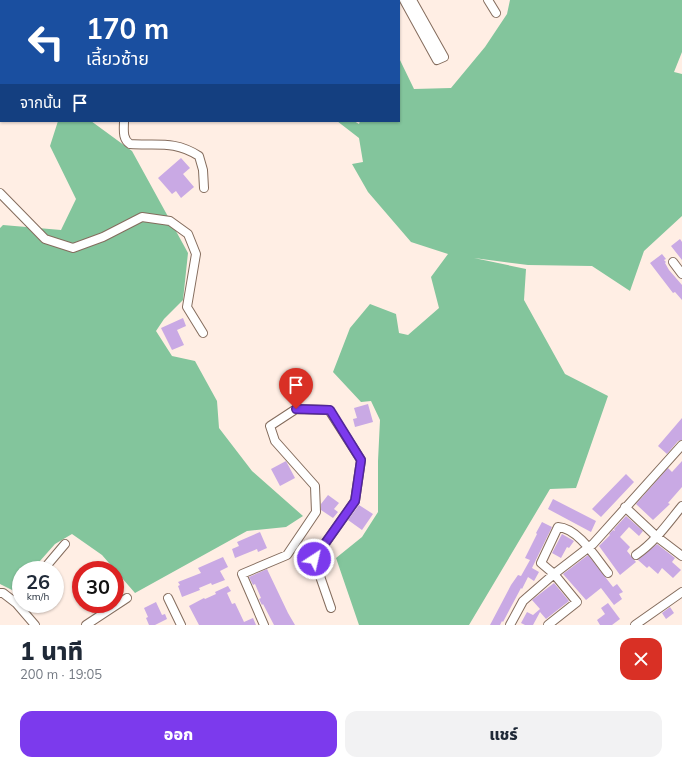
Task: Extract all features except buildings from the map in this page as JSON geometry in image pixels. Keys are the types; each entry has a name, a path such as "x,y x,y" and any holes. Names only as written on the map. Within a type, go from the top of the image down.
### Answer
{"street":[{"path":"404,0 437,60 444,57 412,0"},
{"path":"488,0 496,13"},
{"path":"124,122 125,139 130,144 161,143 190,150 199,156 203,170 204,188"},
{"path":"0,193 45,239 73,248 103,238 142,217 170,221 188,234 196,254 187,307 203,332"},
{"path":"673,262 682,274"},
{"path":"264,625 242,574 287,555 316,512 315,486 274,441 270,426 296,409 330,410 361,460 355,501 314,559 331,608"},
{"path":"510,625 523,601 554,574 593,544 682,445"},
{"path":"636,555 657,537 682,506"},
{"path":"625,507 657,537 682,556"},
{"path":"548,625 577,602 554,574 541,563 558,527 575,534 588,547 608,573"},
{"path":"51,561 65,544"},
{"path":"635,625 682,592"},
{"path":"0,593 12,597"},
{"path":"86,625 127,598"},
{"path":"168,598 181,625"},
{"path":"27,613 35,625"}],"green space":[{"path":"510,0 682,0 682,52 674,72 682,74 682,216 644,251 630,291 592,266 528,265 474,258 526,269 524,300 565,374 608,396 576,488 550,489 469,625 359,625 336,558 362,537 378,512 380,420 371,401 361,402 333,372 350,328 370,304 396,314 399,333 408,335 439,308 431,277 448,254 411,242 368,192 352,164 363,162 359,138 338,122 356,122 359,124 360,122 400,122 400,60 414,89 451,88 485,47 507,14"},
{"path":"58,122 92,122 132,151 188,253 183,300 164,319 156,331 172,356 195,361 217,401 219,428 252,471 303,516 286,527 247,531 135,593 124,580 124,561 107,561 102,555 72,534 55,544 40,561 12,561 12,590 0,584 0,228 3,225 61,230 76,199 50,146"}],"route":[{"path":"296,409 330,410 361,460 355,501 314,559"}]}
